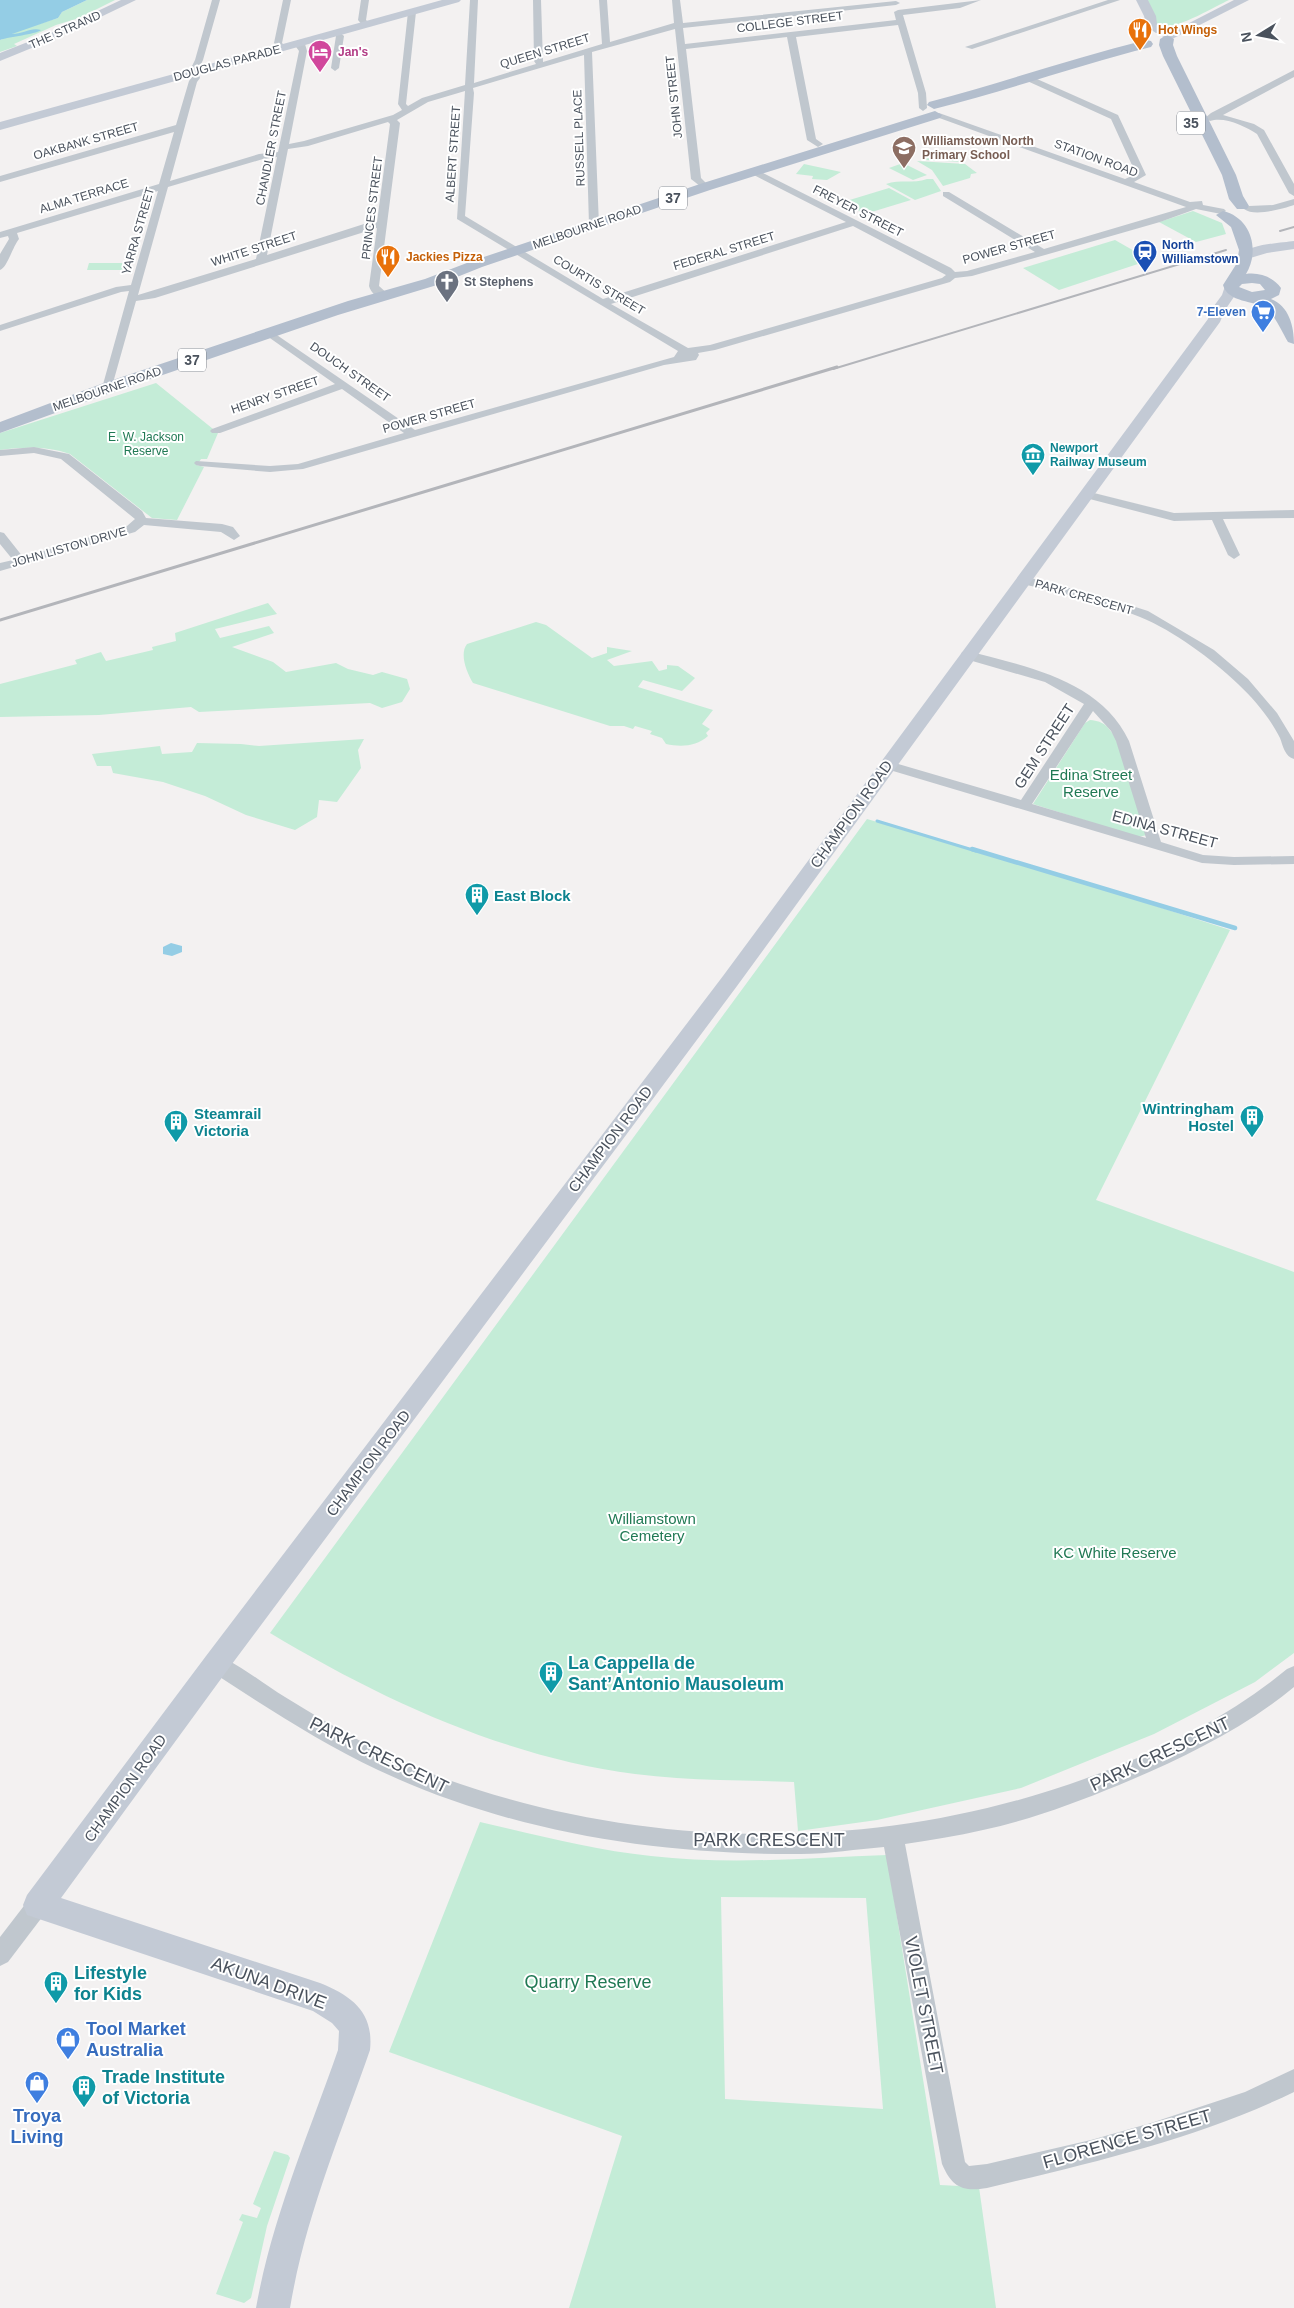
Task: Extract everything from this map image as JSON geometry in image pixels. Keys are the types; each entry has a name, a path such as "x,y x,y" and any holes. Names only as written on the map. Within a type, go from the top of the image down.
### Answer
{"main road":[{"name":"MELBOURNE ROAD","path":"0,428 107,388 516,252 911,116 935,110 1068,65 1128,48 1145,40 1159,44 1164,34"},
{"name":"35","path":"1164,34 1170,56 1202,118 1232,183 1236,200 1248,211 1250,222 1263,254 1262,275 1272,286 1294,320"},
{"name":"35","path":"1145,40 1158,52 1202,118 1225,193 1223,210"},
{"path":"1223,210 1238,218 1248,211"},
{"path":"1223,210 1238,225 1246,243 1247,255 1243,267 1231,285"},
{"path":"1231,285 1237,280 1249,278 1262,280 1272,286 1273,290 1270,294 1250,297"},
{"path":"1231,285 1238,293 1272,305 1294,339"},
{"name":"MELBOURNE ROAD","path":"0,422 45,410"}],"street":[{"name":"THE STRAND","path":"0,57 57,34 130,0"},
{"name":"YARRA STREET","path":"107,388 180,127 193,72 216,0"},
{"path":"283,48 278,43 287,0"},
{"path":"365,0 362,21 366,24"},
{"name":"DOUGLAS PARADE","path":"0,126 412,12 437,2 455,0"},
{"name":"ALBERT STREET","path":"474,0 470,93 460,217 516,252"},
{"path":"537,0 538,61 541,65"},
{"path":"602,0 605,42 609,45"},
{"name":"JOHN STREET","path":"677,0 696,179 705,187"},
{"name":"COLLEGE STREET","path":"681,47 791,34 900,17 960,6 976,0"},
{"path":"969,47 1116,0"},
{"name":"35","path":"1130,0 1143,29 1145,40"},
{"name":"35","path":"1142,0 1150,16 1151,25 1164,34"},
{"path":"1164,34 1199,22 1243,0"},
{"path":"895,1 922,93 935,110"},
{"name":"QUEEN STREET","path":"418,103 671,26 895,1"},
{"path":"407,111 402,105 412,12"},
{"path":"335,68 340,36 337,33"},
{"path":"791,34 812,140 823,146"},
{"name":"CHANDLER STREET","path":"261,260 302,51 302,46 298,44"},
{"name":"RUSSELL PLACE","path":"588,51 594,225"},
{"path":"1202,118 1294,74"},
{"path":"1028,78 1115,117 1140,173 1140,177 1130,181"},
{"path":"403,100 407,103 418,103"},
{"name":"ALMA TERRACE","path":"4,232 390,119 418,103"},
{"name":"STATION ROAD","path":"935,110 1197,205 1223,210"},
{"path":"1202,118 1251,126 1261,132 1294,193"},
{"name":"PRINCES STREET","path":"382,295 374,286 395,124 390,119"},
{"name":"OAKBANK STREET","path":"0,178 180,127"},
{"name":"FREYER STREET","path":"753,171 949,271 952,275"},
{"path":"946,194 1042,252"},
{"path":"1248,211 1264,214 1274,208 1294,202"},
{"name":"POWER STREET","path":"200,463 270,469 293,468 946,280 952,275 968,274 1157,220 1197,205"},
{"name":"FEDERAL STREET","path":"602,303 853,223"},
{"name":"WHITE STREET","path":"132,299 150,296 367,226 383,224"},
{"path":"0,268 8,247 4,232"},
{"path":"1247,255 1263,254 1294,247"},
{"name":"COURTIS STREET","path":"516,252 685,354"},
{"name":"CHAMPION ROAD","path":"0,1956 216,1664 730,981 1215,319 1216,311 1230,297 1231,285"},
{"path":"0,328 120,289 135,288"},
{"name":"CHAMPION ROAD","path":"1215,319 1222,316 1237,302 1250,297"},
{"name":"DOUCH STREET","path":"271,334 413,434"},
{"name":"HENRY STREET","path":"216,431 344,385"},
{"name":"JOHN LISTON DRIVE","path":"0,453 25,450 52,452 65,456 138,514 141,521 131,529 0,567"},
{"path":"1086,495 1174,517 1294,514"},
{"path":"1216,516 1234,555"},
{"path":"141,521 222,528 229,530 234,536"},
{"path":"0,536 20,561"},
{"name":"PARK CRESCENT","path":"1023,580 1097,598 1146,615 1195,642 1232,670 1260,700 1290,736 1294,755"},
{"path":"967,655 1032,673 1066,688 1091,703 1116,729 1124,745 1155,845"},
{"name":"GEM STREET","path":"1024,806 1091,703"},
{"name":"EDINA STREET","path":"888,765 1211,860 1294,860"},
{"name":"PARK CRESCENT","path":"216,1664 337,1739 442,1787 559,1821 642,1837 739,1844 793,1844 893,1838 1019,1811 1085,1790 1123,1775 1198,1740 1249,1710 1294,1675"},
{"name":"VIOLET STREET","path":"893,1838 957,2171"},
{"name":"AKUNA DRIVE","path":"38,1905 320,1998 337,2008 353,2022 356,2036 354,2050 297,2209 283,2254 273,2308"},
{"name":"FLORENCE STREET","path":"957,2171 964,2177 976,2178 1091,2152 1249,2102 1294,2080"}],"green space":[{"path":"87,0 115,0 79,18 56,25 14,44 17,46 0,52 0,40 11,36 14,32 58,18 62,12"},
{"path":"1145,0 1229,0 1182,23 1163,27 1157,26"},
{"path":"926,152 964,154 964,162 925,160"},
{"path":"917,161 965,164 977,173 971,174 970,178 943,186 932,170"},
{"path":"903,163 927,175 913,180 889,168"},
{"path":"804,164 841,172 827,180 812,179 813,176 796,174"},
{"path":"933,179 941,191 915,200 886,184 917,181"},
{"path":"889,188 911,200 865,214 843,202"},
{"path":"1193,211 1222,223 1226,234 1196,242 1159,222"},
{"path":"1115,240 1150,260 1059,290 1023,268"},
{"path":"89,263 124,263 123,270 87,270"},
{"name":"E. W. Jackson Reserve","path":"156,383 218,433 207,459 201,459 197,465 204,467 177,520 152,518 70,454 35,448 0,450 0,433"},
{"path":"268,603 277,614 215,629 220,638 269,626 274,633 232,647 273,662 286,672 336,663 348,669 373,675 382,672 407,679 410,689 402,702 382,708 370,703 199,712 191,707 99,715 0,717 0,684 77,664 75,660 101,652 106,661 153,650 152,647 176,641 175,633"},
{"path":"536,622 546,625 592,658 607,653 607,647 632,651 607,660 614,666 652,661 659,671 667,669 667,665 678,666 695,678 682,691 643,680 638,687 713,710 702,724 710,729 706,733 708,736 703,740 688,745 666,744 662,738 650,734 652,731 635,726 633,729 624,726 610,726 473,683 466,669 464,658 467,644"},
{"name":"Edina Street Reserve","path":"1090,720 1106,726 1116,739 1147,835 1138,837 1033,804 1085,723"},
{"path":"364,739 358,750 361,768 337,802 319,800 317,817 295,830 246,815 205,796 163,782 113,773 111,766 97,766 92,754 160,746 162,754 192,752 197,743 259,746"},
{"name":"Williamstown Cemetery","path":"867,819 1069,878 1230,930 1096,1200 1294,1272 1294,1653 1255,1682 1154,1734 1021,1788 877,1820 798,1831 794,1782 695,1779 635,1774 587,1766 539,1754 492,1740 400,1703 313,1658 270,1633"},
{"name":"Quarry Reserve","path":"480,1822 608,1850 680,1859 769,1860 887,1855 940,2185 979,2187 996,2308 569,2308 622,2136 389,2052","holes":["721,1897 866,1898 883,2109 725,2099"]},
{"path":"274,2151 288,2155 290,2158 267,2226 251,2298 244,2303 216,2294 243,2222 239,2220 242,2214 257,2218 261,2208 253,2204"}],"water":[{"path":"0,0 87,0 62,12 58,18 12,34 34,29 41,30 38,32 0,40"},
{"path":"171,943 182,946 182,952 172,956 163,954 163,947"}],"waterway":[{"path":"877,821 976,851"},
{"path":"972,849 1235,928"}],"railway":[{"path":"1280,231 1294,227"},
{"path":"833,369 1226,250"},
{"path":"0,620 837,367"}],"place":[{"name":"Hot Wings","path":"1140,51"},
{"name":"Jan's","path":"320,73"},
{"name":"Williamstown North Primary School","path":"904,169"},
{"name":"North Williamstown","path":"1145,273"},
{"name":"Jackies Pizza","path":"388,278"},
{"name":"St Stephens","path":"447,303"},
{"name":"7-Eleven","path":"1263,333"},
{"name":"Newport Railway Museum","path":"1033,476"},
{"name":"East Block","path":"477,916"},
{"name":"Wintringham Hostel","path":"1252,1138"},
{"name":"Steamrail Victoria","path":"176,1143"},
{"name":"La Cappella de Sant’Antonio Mausoleum","path":"551,1694"},
{"name":"Lifestyle for Kids","path":"56,2004"},
{"name":"Tool Market Australia","path":"68,2060"},
{"name":"Troya Living","path":"37,2104"},
{"name":"Trade Institute of Victoria","path":"84,2108"}],"park label":[{"name":"KC White Reserve","path":"1115,1552"}]}
